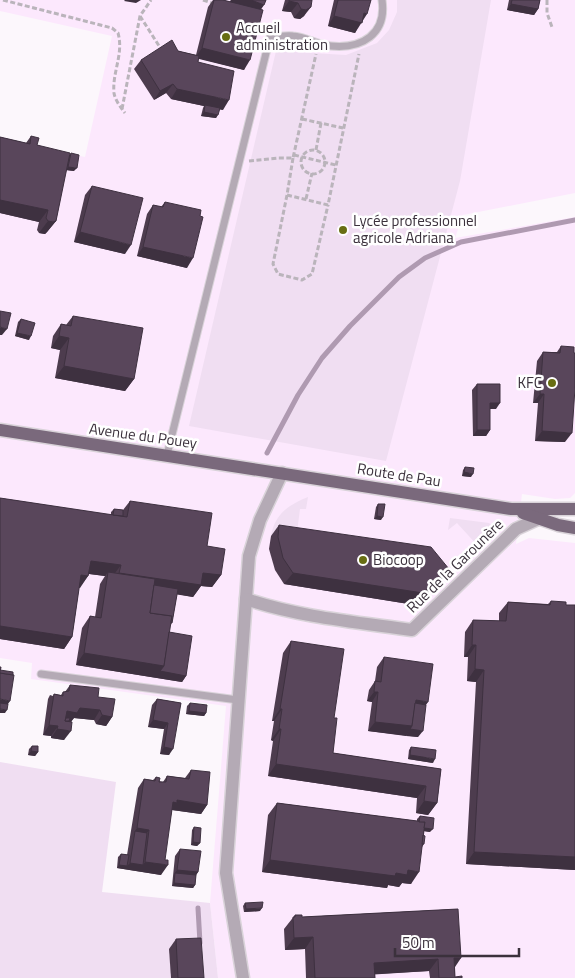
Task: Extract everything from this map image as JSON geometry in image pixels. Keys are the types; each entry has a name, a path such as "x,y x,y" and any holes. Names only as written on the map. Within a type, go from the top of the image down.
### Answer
{"main road":[{"name":"Avenue du Pouey","path":"0,430 282,473"},
{"name":"Route de Pau","path":"282,473 511,509 575,509"},
{"name":"Route de Pau","path":"511,509 538,519 575,528"}],"street":[{"path":"243,978 226,873 249,556 260,520 282,473"},
{"name":"Rue de la Garounère","path":"246,599 267,606 312,616 412,630 516,529 538,519"}],"lane":[{"path":"167,455 270,37 293,36 331,46 361,44 376,32 383,19 382,0"},
{"path":"41,674 238,700"}],"path":[{"path":"3,0 112,28 118,33 120,50 114,94 125,114"},
{"path":"122,109 140,16 151,0"},
{"path":"204,0 221,6"},
{"path":"548,0 547,13 552,27"},
{"path":"140,16 161,49"},
{"path":"318,43 273,264 278,274 302,280 312,274 361,44"},
{"path":"302,119 343,128"},
{"path":"316,150 321,123"},
{"path":"316,150 322,154 325,162 323,168 319,172 308,172 303,168 301,163 302,157 308,152 316,150"},
{"path":"238,167 249,162 294,157 336,165"},
{"path":"306,199 312,173"},
{"path":"287,195 328,205"}],"shaded area":[{"path":"0,0 575,0 575,193 463,215 455,238 575,217 575,493 570,498 555,499 522,494 516,544 529,538 575,543 575,978 218,978 210,903 226,706 31,679 32,663 0,658 0,139 85,157 112,36 0,11"},
{"path":"397,0 491,0 460,181 386,461 189,426 276,51 346,55 377,43 389,30 397,12"},
{"path":"308,497 306,509 300,509 296,540 271,536 279,516 294,503"},
{"path":"450,518 489,523 493,527 493,535 479,547 457,523 448,530"},
{"path":"0,762 116,782 102,892 210,903 218,978 0,978"}],"building":[{"name":"Accueil administration","path":"214,0 223,0 263,10 250,60 202,48"},
{"path":"251,0 266,0 264,5"},
{"path":"289,0 312,0 311,7 306,10 301,9 298,3"},
{"path":"338,0 371,0 367,14 364,13 362,23 334,16"},
{"path":"512,0 540,0 538,9 511,4"},
{"path":"172,40 178,51 199,56 198,62 234,71 229,100 177,89 173,84 160,91 141,60"},
{"path":"205,105 220,108 218,115 204,112"},
{"path":"31,136 39,138 37,145 70,153 56,221 53,222 48,221 46,218 48,210 0,200 0,137 30,144"},
{"path":"71,153 79,155 77,168 68,167"},
{"path":"92,186 143,198 131,245 80,232"},
{"path":"165,202 201,210 200,216 203,217 193,258 143,247 153,205 163,207"},
{"path":"0,311 11,313 7,329 0,327"},
{"path":"73,316 143,328 134,379 64,366 69,338 59,336 61,324 71,326"},
{"path":"21,319 35,323 31,336 17,333"},
{"name":"KFC","path":"561,346 574,347 575,353 572,433 542,431 544,394 540,394 543,352 560,353"},
{"path":"477,384 500,384 500,403 490,403 490,430 477,430"},
{"path":"465,467 474,468 473,474 464,472"},
{"path":"0,498 127,517 130,501 212,513 207,546 225,549 221,575 203,573 201,585 119,573 121,565 91,561 88,576 81,575 72,637 0,626"},
{"path":"378,504 385,504 383,517 377,516"},
{"path":"114,509 123,510 123,516 113,515"},
{"path":"279,525 431,547 449,569 423,593 293,573 283,558 278,537"},
{"path":"108,572 155,579 150,613 172,616 164,666 84,653 90,616 101,618"},
{"path":"154,585 178,589 172,623 172,616 150,613"},
{"path":"551,601 575,605 575,857 474,852 484,670 475,669 476,645 472,645 473,620 506,621 508,602 550,605"},
{"path":"169,632 192,636 186,676 160,671 164,666"},
{"path":"291,641 344,649 334,718 337,718 333,753 441,769 437,803 424,801 426,786 276,764 281,729 279,729 282,709 280,709"},
{"path":"384,657 433,664 428,702 416,700 412,726 375,722 378,692 374,692 375,681 381,682"},
{"path":"0,670 13,672 13,675 0,673"},
{"path":"0,673 14,675 10,701 0,699"},
{"path":"70,685 99,688 98,697 115,699 112,717 102,715 100,710 80,708 77,713 67,711 65,721 72,722 71,731 57,729 58,726 49,725 54,694 63,696 63,692 69,691"},
{"path":"157,699 181,703 173,749 164,747 168,723 153,720"},
{"path":"0,703 8,704 7,710 0,709"},
{"path":"190,703 207,705 206,713 189,711"},
{"path":"415,703 426,705 423,731 410,729"},
{"path":"32,746 38,746 38,752 31,751"},
{"path":"411,747 436,750 435,759 410,755"},
{"path":"191,770 210,772 207,805 177,800 177,803 173,802 165,860 168,860 168,865 145,862 149,830 137,828 144,779 155,781 156,777 160,778 159,782 166,782 167,776 189,779"},
{"path":"277,803 425,822 419,872 408,870 407,875 396,873 395,876 270,860"},
{"path":"420,816 434,818 433,829 424,828 425,822 419,822"},
{"path":"194,827 201,828 200,843 193,842"},
{"path":"135,831 147,833 143,865 130,863"},
{"path":"423,835 425,836 424,844 422,844"},
{"path":"180,849 201,851 198,872 177,870"},
{"path":"121,854 129,855 127,866 119,865"},
{"path":"175,873 196,875 195,885 174,883"},
{"path":"263,902 262,908 246,909 245,903"},
{"path":"458,909 461,958 454,958 455,977 462,976 462,978 439,978 438,959 374,963 375,978 315,978 313,937 294,938 293,917 295,915 302,915 302,917"},
{"path":"201,938 204,978 178,978 176,939"}],"waterway":[{"path":"267,453 298,395 322,358 350,326 399,277 425,258 461,242 575,220"},
{"path":"198,908 200,943"}],"place":[{"name":"Accueil administration","path":"226,37"},
{"name":"Lycée professionnel agricole Adriana","path":"343,230"},
{"name":"KFC","path":"552,383"},
{"name":"Biocoop","path":"363,560"}]}
